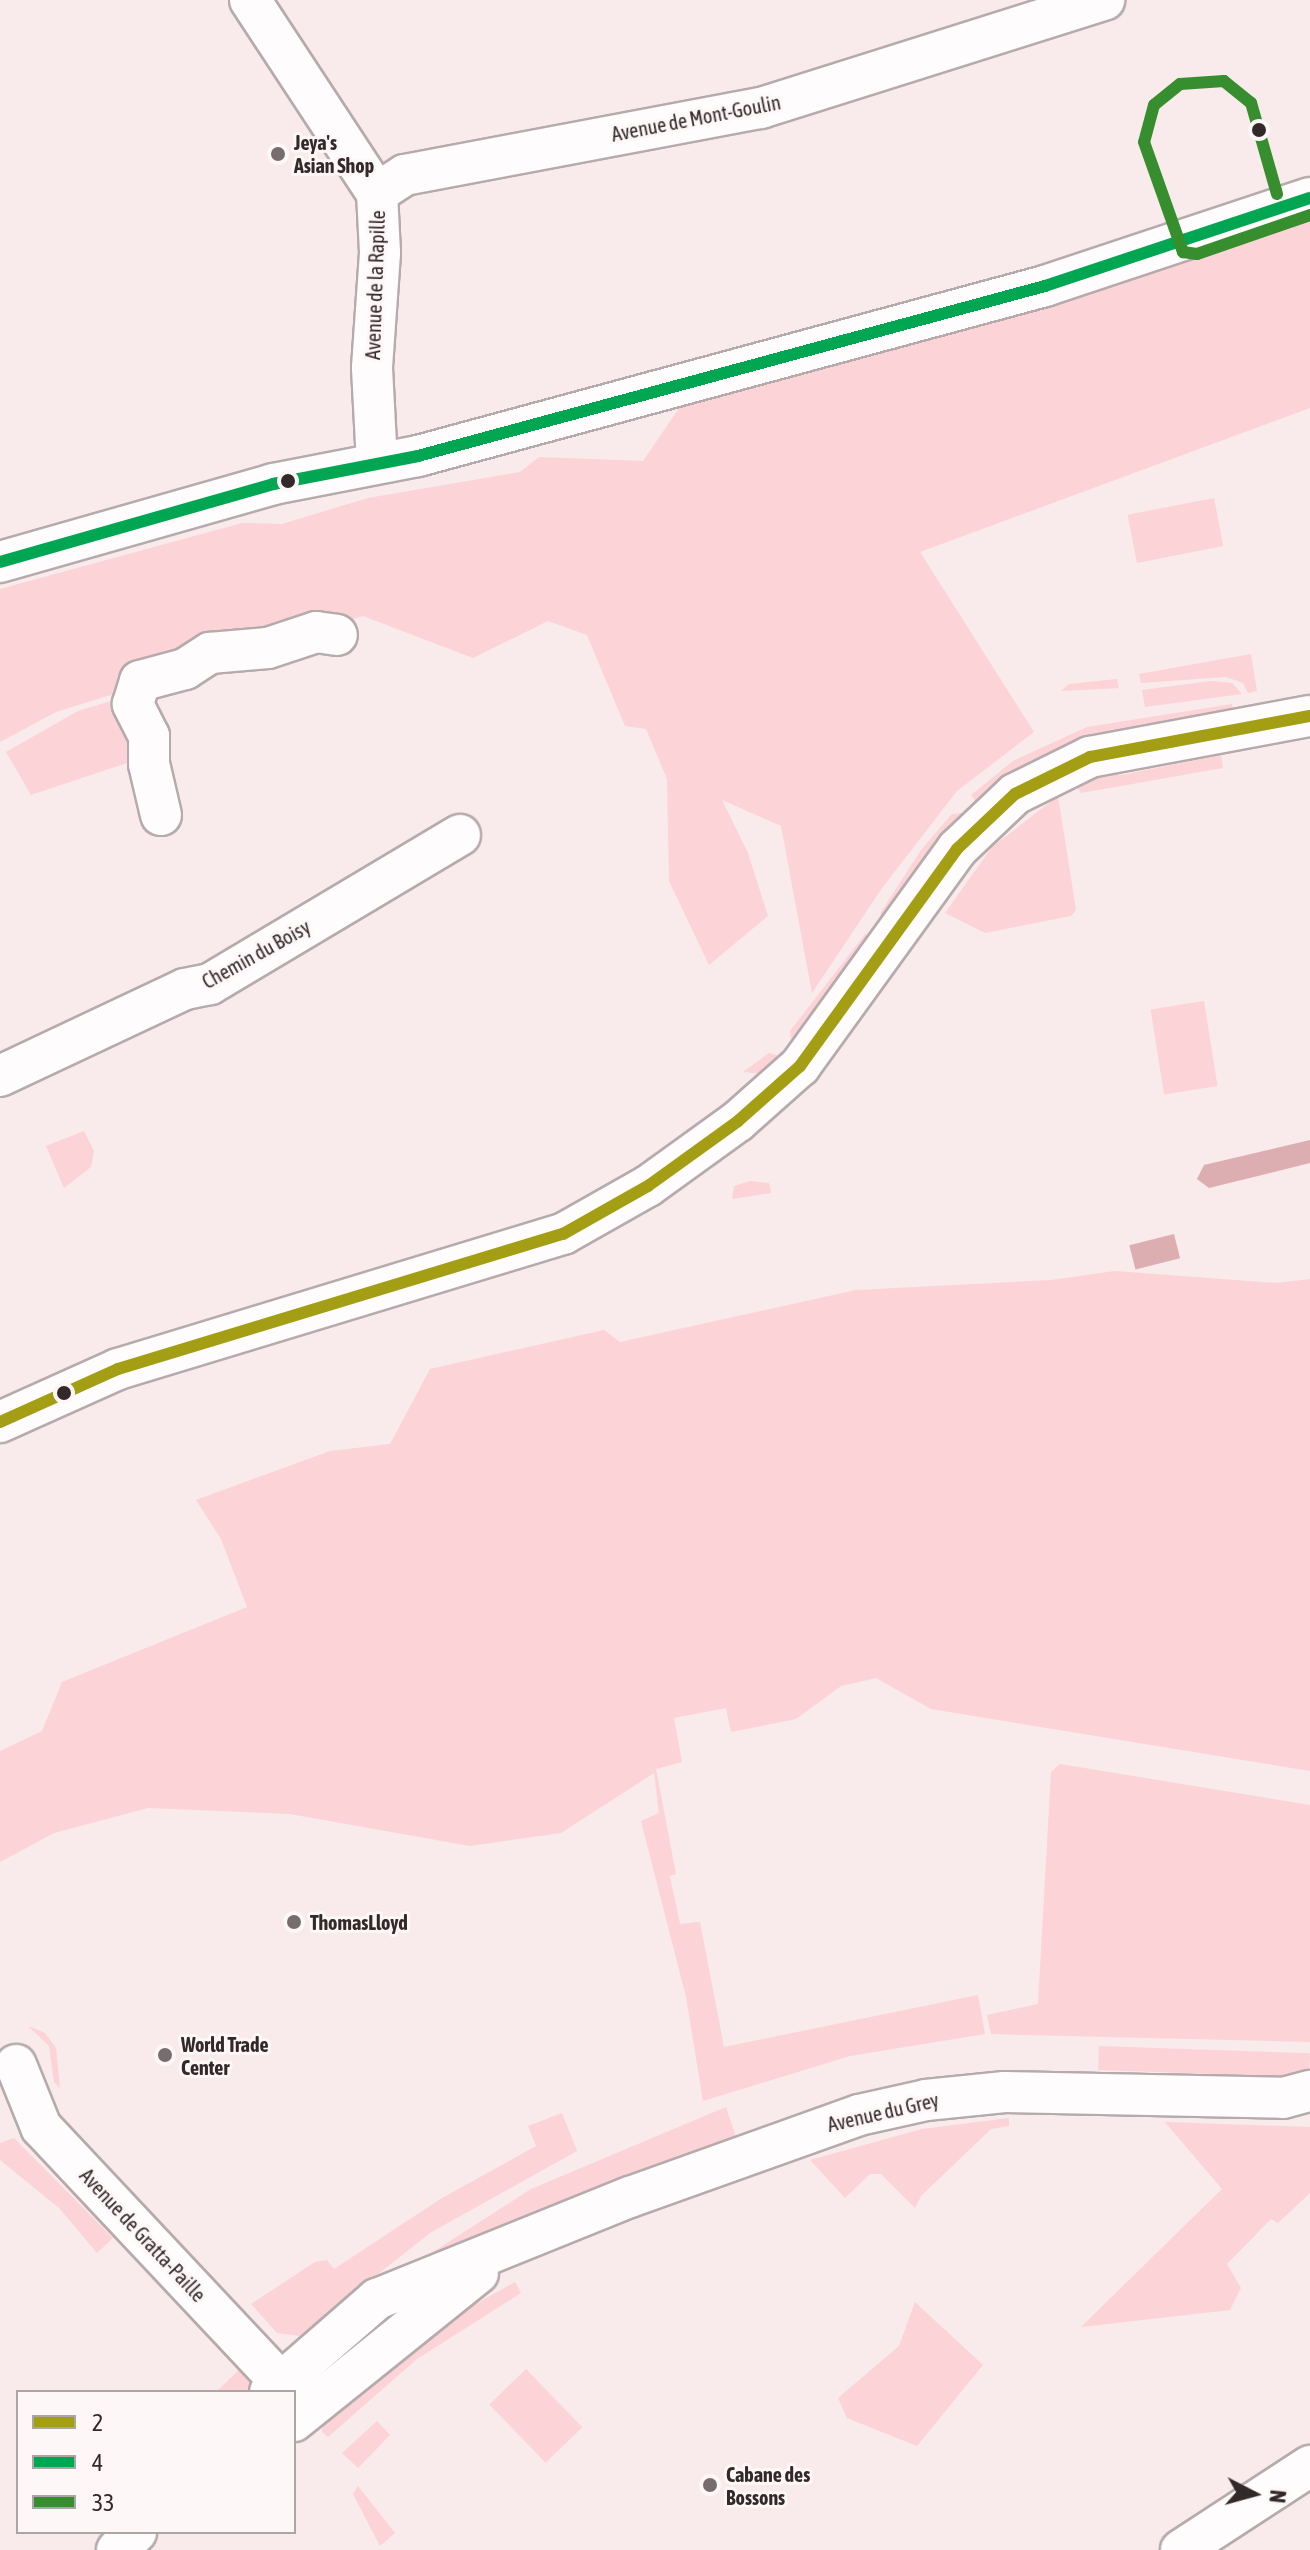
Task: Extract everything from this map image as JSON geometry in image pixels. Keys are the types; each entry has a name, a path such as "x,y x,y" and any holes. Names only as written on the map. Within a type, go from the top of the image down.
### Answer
{"street":[{"name":"Avenue de la Rapille","path":"250,0 377,193 380,253 372,423 377,463"},
{"name":"Avenue de Mont-Goulin","path":"377,193 405,175 761,108 1104,0"},
{"path":"0,562 273,484 377,463 1045,286 1310,198"},
{"path":"161,815 149,764 149,736 133,704 140,681 185,669 210,653 268,648 316,632 337,635"},
{"path":"0,1422 118,1369 563,1234 648,1186 738,1121 800,1066 957,849 1015,794 1041,777 1105,753 1310,716"},
{"name":"Chemin du Boisy","path":"0,1076 185,989 210,984 460,835"},
{"name":"Avenue de Gratta-Paille","path":"16,2065 41,2127 282,2390"},
{"name":"Avenue du Grey","path":"296,2395 507,2251 630,2197 821,2127 898,2105 1040,2090 1301,2100"},
{"path":"1181,2550 1310,2466"},
{"path":"117,2550 134,2534"}],"shaded area":[{"path":"1310,200 1310,408 920,552 1034,732 957,791 882,888 812,993 781,826 722,800 748,853 768,916 709,965 669,881 667,779 646,729 625,726 587,635 548,621 473,658 363,616 56,712 0,742 0,589 242,523 282,524 368,498 520,472 539,457 643,461 684,401"},
{"path":"1214,498 1223,546 1137,563 1128,515"},
{"path":"1251,654 1257,691 1248,693 1243,683 1226,677 1141,683 1139,674"},
{"path":"1117,679 1119,688 1061,691 1069,684"},
{"path":"1211,681 1232,683 1242,694 1145,707 1142,690"},
{"path":"121,698 136,760 31,795 6,752 78,711"},
{"path":"1232,704 1233,715 1090,738 1021,769 977,803 971,795 1013,761 1087,727"},
{"path":"1221,755 1223,768 1081,793 1077,786 1093,780 1091,772 1122,775"},
{"path":"1058,796 1076,910 1071,916 985,933 945,913 992,847"},
{"path":"962,813 964,816 880,927 881,912 921,850 952,814"},
{"path":"866,933 866,952 792,1048 790,1031"},
{"path":"1204,1001 1217,1086 1164,1094 1151,1009"},
{"path":"769,1053 783,1057 765,1074 743,1072"},
{"path":"84,1131 94,1151 91,1167 64,1188 46,1146"},
{"path":"1310,1140 1310,1163 1209,1188 1197,1179 1204,1165"},
{"path":"750,1181 769,1183 771,1193 732,1199 734,1186"},
{"path":"1174,1234 1180,1258 1135,1269 1129,1245"},
{"path":"1115,1271 1276,1283 1310,1279 1310,1771 931,1709 876,1678 841,1686 796,1719 731,1732 726,1708 674,1718 682,1762 656,1769 676,1874 670,1876 680,1924 700,1922 724,2047 978,1995 985,2034 850,2056 703,2101 686,1997 641,1821 659,1813 654,1773 561,1833 470,1846 290,1814 148,1808 54,1833 0,1862 0,1751 42,1731 62,1682 247,1607 221,1539 196,1500 330,1451 390,1444 430,1369 604,1330 620,1342 856,1290 1051,1280"},
{"path":"1060,1764 1310,1805 1310,2042 991,2034 987,2015 1038,2004 1051,1772"},
{"path":"28,2026 45,2033 56,2048 60,2088 54,2082 49,2046"},
{"path":"1099,2046 1310,2053 1309,2077 1098,2070"},
{"path":"726,2107 736,2137 585,2195 377,2288 531,2189"},
{"path":"562,2113 577,2151 430,2233 300,2336 277,2333 251,2304 315,2262 327,2260 334,2269 442,2198 536,2146 528,2126"},
{"path":"1009,2118 1009,2126 991,2129 921,2196 915,2208 881,2174 870,2174 845,2198 810,2160 922,2129"},
{"path":"1165,2122 1310,2127 1310,2193 1278,2223 1271,2219 1227,2264 1241,2288 1230,2310 1081,2327 1222,2189"},
{"path":"14,2138 113,2238 97,2253 59,2208 0,2160 0,2143"},
{"path":"515,2282 521,2293 417,2359 328,2437 322,2432 323,2423 456,2315"},
{"path":"915,2302 983,2365 917,2446 847,2418 838,2398 899,2346"},
{"path":"249,2357 255,2390 218,2390"},
{"path":"526,2369 582,2427 546,2463 489,2404"},
{"path":"377,2421 390,2435 358,2468 342,2453"},
{"path":"358,2486 395,2533 380,2546 353,2494"}],"transit line":[{"name":"33","path":"1277,194 1251,103 1224,81 1180,84 1154,105 1144,142 1183,252 1197,254 1310,215"},
{"name":"4","path":"0,562 273,484 418,456 1045,286 1310,198"},
{"name":"2","path":"0,1422 118,1369 563,1234 648,1186 738,1121 800,1066 957,849 1015,794 1090,757 1310,716"}],"place":[{"name":"Jeya's Asian Shop","path":"278,154"},
{"name":"ThomasLloyd","path":"294,1922"},
{"name":"World Trade Center","path":"165,2055"},
{"name":"Cabane des Bossons","path":"710,2485"}]}
